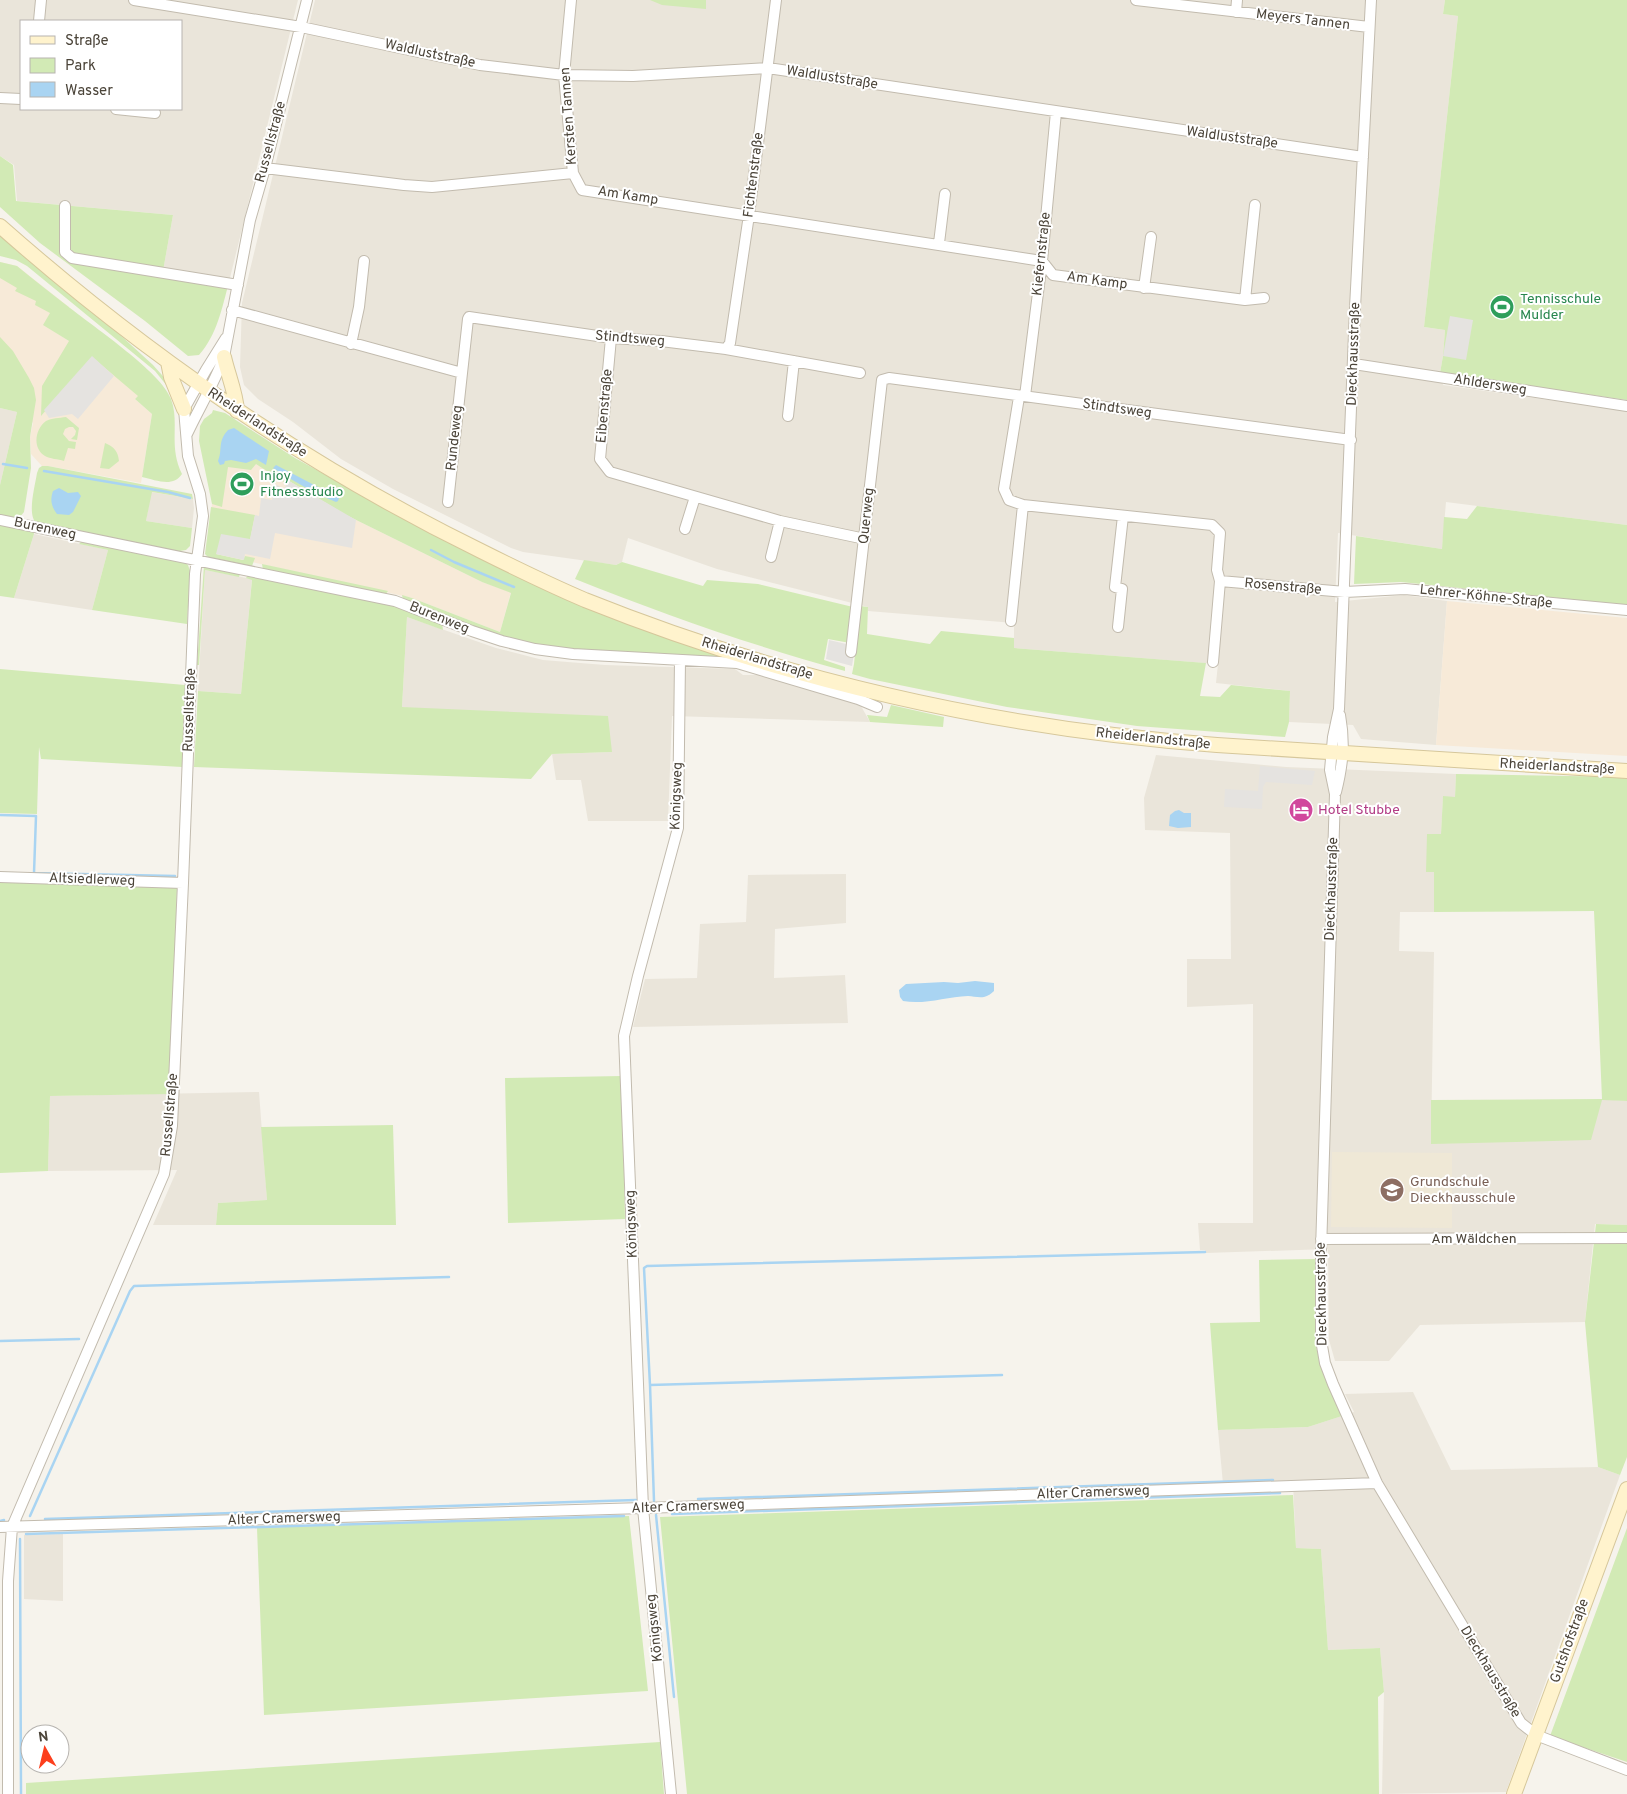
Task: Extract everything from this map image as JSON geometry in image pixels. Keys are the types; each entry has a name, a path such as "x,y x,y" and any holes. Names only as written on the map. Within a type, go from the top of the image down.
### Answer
{"main road":[{"name":"Rheiderlandstraße","path":"0,226 57,276 168,362 237,411 351,482 443,532 528,574 584,599 704,644 786,670 866,691 1025,723 1153,740 1337,754 1627,771"},
{"path":"224,357 236,398 237,411"},
{"path":"168,362 171,377 184,409"},
{"name":"Gutshofstraße","path":"1514,1794 1627,1489"}],"street":[{"path":"39,20 41,0"},
{"name":"Waldluststraße","path":"134,0 301,27 480,64 564,75 633,76 768,68 1363,157"},
{"name":"Russellstraße","path":"8,1794 8,1581 12,1527 164,1174 172,1126 184,883 194,574 202,516 202,504 188,456 184,409 216,378 224,357 226,338 250,220 308,0"},
{"name":"Kersten Tannen","path":"571,0 564,75 573,173"},
{"name":"Fichtenstraße","path":"726,349 730,343 749,215 776,0"},
{"name":"Meyers Tannen","path":"1136,0 1369,27"},
{"name":"Meyers Tannen","path":"1236,12 1237,0"},
{"name":"Dieckhausstraße","path":"1371,0 1337,754 1330,770 1335,794 1321,1239 1321,1340 1325,1362 1333,1384 1377,1483 1521,1723 1536,1735"},
{"path":"0,98 20,99"},
{"path":"126,110 155,113"},
{"name":"Kiefernstraße","path":"1022,396 1042,260 1056,112"},
{"path":"265,168 432,187 573,173"},
{"name":"Am Kamp","path":"573,173 582,190 1042,260 1053,275 1245,300 1264,298"},
{"path":"939,243 944,194"},
{"path":"1245,300 1256,205"},
{"path":"64,206 65,252 72,258 238,285"},
{"name":"Am Kamp","path":"1144,288 1151,237"},
{"path":"351,344 359,307 364,262"},
{"path":"232,310 462,373"},
{"name":"Stindtsweg","path":"468,319 469,317 611,338 661,341 726,349 860,373"},
{"name":"Rundeweg","path":"448,502 468,319"},
{"name":"Russellstraße","path":"186,437 204,388 226,338"},
{"name":"Eibenstraße","path":"611,338 600,459 610,472 780,521 865,539"},
{"path":"788,416 794,361"},
{"name":"Ahldersweg","path":"1354,364 1627,406"},
{"name":"Stindtsweg","path":"882,380 889,378 1351,440"},
{"name":"Querweg","path":"851,652 882,380"},
{"path":"1022,396 1004,489 1009,500 1023,504 1212,525 1220,532 1217,570 1220,581 1213,662"},
{"path":"685,529 695,497"},
{"path":"1011,621 1023,504"},
{"path":"1118,627 1122,590 1115,587 1123,516"},
{"name":"Burenweg","path":"0,520 395,601 480,634 535,649 573,654 737,663 858,699 877,707"},
{"path":"771,557 780,521"},
{"name":"Rosenstraße","path":"1220,581 1345,592"},
{"name":"Lehrer-Köhne-Straße","path":"1345,592 1405,589 1627,610"},
{"name":"Königsweg","path":"671,1794 643,1508 624,1036 678,828 680,660"},
{"name":"Altsiedlerweg","path":"0,877 184,883"},
{"name":"Am Wäldchen","path":"1321,1239 1627,1238"},
{"name":"Alter Cramersweg","path":"0,1527 643,1508 1377,1483"},
{"path":"1536,1735 1627,1770"}],"shaded area":[{"path":"0,0 298,0 229,282 163,271 173,215 17,201 14,165 0,156"},
{"path":"315,0 1445,0 1443,14 1458,16 1424,327 1445,330 1440,373 1443,385 1627,411 1627,525 1446,502 1442,549 1338,533 1335,602 1404,595 1447,601 1436,745 1361,739 1353,725 1289,722 1290,691 1216,683 1218,664 1014,648 1014,623 868,611 868,607 717,569 628,538 622,562 616,565 523,552 511,548 393,489 341,459 293,422 258,399 244,385 240,367 242,303"},
{"path":"0,262 17,266 69,307 52,330 92,356 139,396 135,399 152,414 141,483 42,466 31,454 30,437 33,423 0,387"},
{"path":"1450,316 1473,320 1466,360 1443,356"},
{"path":"92,356 114,376 78,419 72,414 49,418 44,410"},
{"path":"0,408 17,412 0,485"},
{"path":"208,433 346,515 482,582 511,592 500,632 412,598 212,553 206,549 212,504"},
{"path":"289,481 356,520 352,548 275,533 270,559 245,554 244,560 216,554 221,534 250,539 255,515 259,516 261,498 272,500 275,484 284,489"},
{"path":"151,492 193,499 192,528 146,521"},
{"path":"34,534 108,550 92,610 14,598"},
{"path":"205,570 252,579 241,694 198,691"},
{"path":"1447,601 1627,618 1627,756 1436,745"},
{"path":"407,617 496,648 543,660 605,665 735,669 743,675 759,675 857,699 870,722 672,716 668,821 588,821 581,780 556,780 552,754 612,752 402,707"},
{"path":"829,640 855,646 852,666 826,659"},
{"path":"1156,755 1286,767 1456,774 1455,797 1443,797 1441,835 1427,834 1427,872 1434,872 1434,912 1400,912 1399,951 1434,952 1431,1144 1602,1099 1627,1101 1627,1225 1595,1224 1585,1322 1420,1325 1389,1361 1335,1361 1329,1340 1328,1249 1206,1253 1205,1250 1200,1250 1198,1223 1253,1223 1253,1004 1187,1007 1187,959 1231,959 1230,833 1145,830 1144,798"},
{"path":"1260,766 1315,771 1312,785 1266,782 1263,787 1262,809 1224,807 1225,789 1258,791"},
{"path":"846,874 846,923 775,929 774,978 845,975 848,1023 633,1027 645,979 697,978 700,924 746,922 748,875"},
{"path":"259,1092 267,1200 218,1203 216,1225 153,1225 177,1170 48,1171 50,1096"},
{"name":"Grundschule Dieckhausschule","path":"1332,1152 1452,1153 1452,1228 1331,1227"},
{"path":"1413,1392 1451,1470 1598,1467 1620,1475 1506,1792 1382,1794 1384,1692 1380,1648 1328,1650 1321,1549 1296,1548 1293,1483 1223,1484 1218,1430 1308,1427 1354,1412 1345,1394"},
{"path":"63,1534 63,1601 24,1599 24,1535"}],"green space":[{"path":"650,0 706,0 706,9 662,5"},
{"path":"1445,0 1627,0 1627,400 1440,373 1445,330 1424,327 1458,16 1443,14"},
{"path":"0,156 13,165 16,201 173,215 163,271 229,282 215,330 199,355 188,356 145,321 40,243 0,207"},
{"path":"0,234 118,333 153,365 170,384 167,386 155,371 27,266 16,260 0,256"},
{"path":"0,262 17,266 126,351 155,376 165,388 171,399 175,417 176,454 182,474 178,478 174,481 164,482 142,477 152,414 135,399 138,396 92,357 41,416 42,386 69,341 43,325 50,313 35,305 36,301 15,291 17,288 0,278"},
{"path":"0,337 13,351 29,378 34,388 36,400 30,437 31,468 24,512 19,517 14,518 0,516 0,485 17,412 0,408"},
{"path":"213,410 225,413 295,458 398,515 733,659 569,651 515,642 403,600 402,595 500,632 511,593 482,582 346,515 289,481 287,484 256,464 251,470 228,467 222,507 212,504 199,441 200,426"},
{"path":"66,417 79,428 77,440 71,439 76,431 73,427 65,429 63,434 69,441 76,442 75,449 68,448 64,461 49,458 41,453 38,448 37,433 46,421"},
{"path":"105,443 115,450 119,461 109,469 100,468"},
{"path":"42,466 192,494 193,499 152,492 146,521 192,528 190,546 186,550 174,552 36,523 33,519 32,500 37,473"},
{"path":"1477,506 1627,525 1627,605 1401,582 1354,584 1356,536 1442,549 1444,517 1467,519"},
{"path":"211,507 255,515 250,540 216,554 243,560 245,556 255,558 252,566 208,557 205,554"},
{"path":"0,523 33,530 34,534 14,598 0,596"},
{"path":"82,541 184,562 188,565 190,571 187,624 92,610 108,550 79,544"},
{"path":"584,560 616,565 622,562 703,586 707,580 758,584 853,607 850,643 828,639 824,660 845,667 845,671 708,629 575,579"},
{"path":"262,564 388,591 385,595 263,570"},
{"path":"204,565 241,571 239,577 205,570 199,665 197,665"},
{"path":"248,575 405,607 442,622 443,630 407,617 402,707 608,716 612,752 552,754 531,779 194,767 198,691 241,694 252,580 246,578"},
{"path":"860,606 868,607 867,634 930,644 941,631 1014,638 1014,648 1206,663 1200,696 1220,697 1231,685 1290,691 1289,722 1285,737 1137,726 1007,707 852,674"},
{"path":"0,669 185,685 182,767 41,759 39,747 37,814 0,813"},
{"path":"891,705 944,717 943,727 870,722 867,715 887,717"},
{"path":"1456,774 1627,777 1627,1101 1602,1100 1591,1140 1431,1144 1431,1100 1602,1099 1594,911 1434,912 1434,872 1426,872 1427,834 1441,834 1443,796 1455,797"},
{"path":"0,881 177,887 171,1094 50,1096 48,1171 0,1173"},
{"path":"622,1076 625,1219 508,1223 505,1078"},
{"path":"393,1125 396,1225 216,1225 218,1203 267,1200 261,1127"},
{"path":"1596,1224 1627,1225 1627,1457 1620,1475 1598,1467 1585,1322"},
{"path":"1316,1259 1316,1347 1326,1380 1342,1416 1308,1427 1218,1430 1210,1323 1260,1322 1259,1260"},
{"path":"1293,1495 1296,1548 1321,1549 1328,1650 1380,1648 1384,1692 1378,1697 1379,1794 687,1794 660,1517"},
{"path":"629,1516 648,1691 264,1715 257,1528"},
{"path":"1627,1528 1627,1762 1550,1736"},
{"path":"660,1742 664,1794 26,1794 26,1783"}],"water":[{"path":"234,428 269,451 266,465 256,459 246,463 231,460 225,461 224,464 220,465 218,461 222,438 228,430"},
{"path":"276,465 339,498 338,501 336,502 296,482 273,468"},
{"path":"59,488 68,493 78,492 81,496 73,512 69,515 57,514 52,506 53,491"},
{"path":"1179,810 1184,813 1191,813 1191,827 1178,828 1169,826 1170,815"},
{"path":"975,981 994,983 994,991 984,997 968,996 919,1002 903,1001 900,997 899,990 906,984"}],"waterway":[{"path":"3,464 27,468"},
{"path":"44,471 168,492 190,498"},
{"path":"431,550 454,562 514,587"},
{"path":"0,815 36,816 34,873 175,876"},
{"path":"650,1385 644,1268 647,1266 1205,1252"},
{"path":"30,1516 130,1291 134,1286 449,1277"},
{"path":"0,1341 79,1339"},
{"path":"654,1501 650,1385 1002,1375"},
{"path":"698,1499 1273,1480"},
{"path":"672,1514 1280,1493"},
{"path":"45,1519 636,1500"},
{"path":"656,1515 674,1697"},
{"path":"26,1534 624,1516"},
{"path":"0,1521 4,1520"},
{"path":"20,1539 21,1794"}],"place":[{"name":"Tennisschule Mulder","path":"1502,307"},
{"name":"Injoy Fitnessstudio","path":"242,484"},
{"name":"Hotel Stubbe","path":"1301,810"},
{"name":"Grundschule Dieckhausschule","path":"1392,1190"}]}
